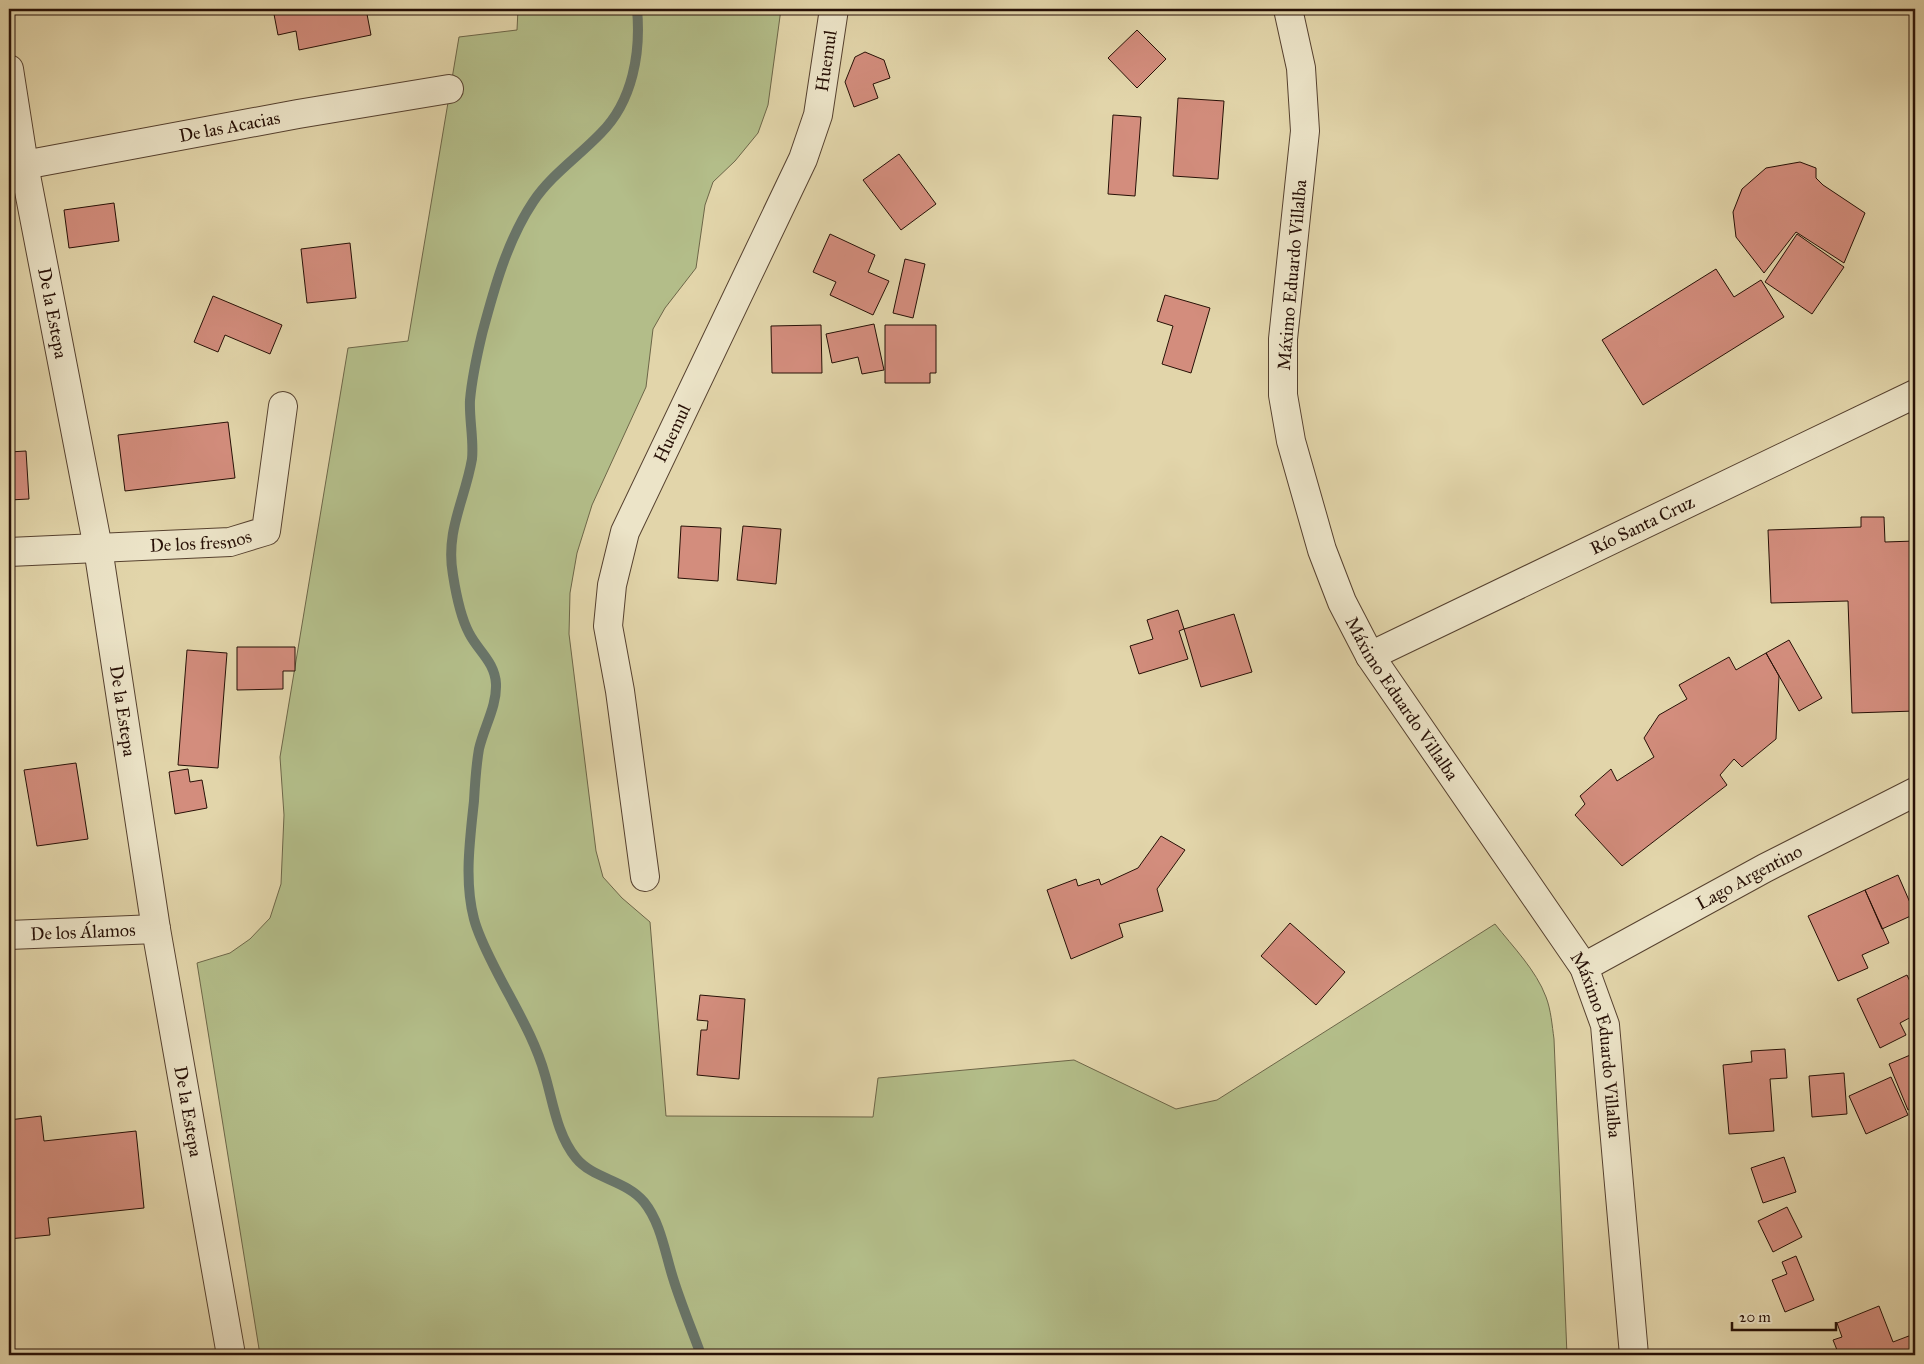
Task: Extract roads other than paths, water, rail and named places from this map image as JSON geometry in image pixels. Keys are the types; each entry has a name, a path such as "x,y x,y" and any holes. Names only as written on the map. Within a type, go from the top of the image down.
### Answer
{"street":[{"name":"Huemul","path":"645,877 620,690 608,626 612,585 624,532 803,159 818,115 834,9"},
{"name":"Máximo Eduardo Villalba","path":"1288,9 1300,68 1305,131 1283,339 1283,395 1291,442 1322,550 1342,602 1370,656 1584,967 1605,1025 1634,1355"},
{"name":"De la Estepa","path":"9,68 16,165 98,548 156,929 232,1355"},
{"name":"De las Acacias","path":"16,165 449,89"},
{"name":"Río Santa Cruz","path":"1370,656 1915,394"},
{"name":"De los fresnos","path":"9,552 230,542 266,531 283,406"},
{"name":"Lago Argentino","path":"1584,967 1765,868 1915,792"},
{"name":"De los Álamos","path":"9,935 156,929"}],"waterway":[{"path":"637,9 638,42 636,59 628,91 621,106 601,133 540,192 524,217 502,266 491,300 473,375 470,407 472,459 454,530 451,559 463,619 469,633 493,669 496,684 496,692 481,741 476,768 469,875 471,905 476,926 481,940 536,1049 560,1129 570,1149 576,1158 591,1171 637,1195 655,1219 676,1288 701,1355"}]}
